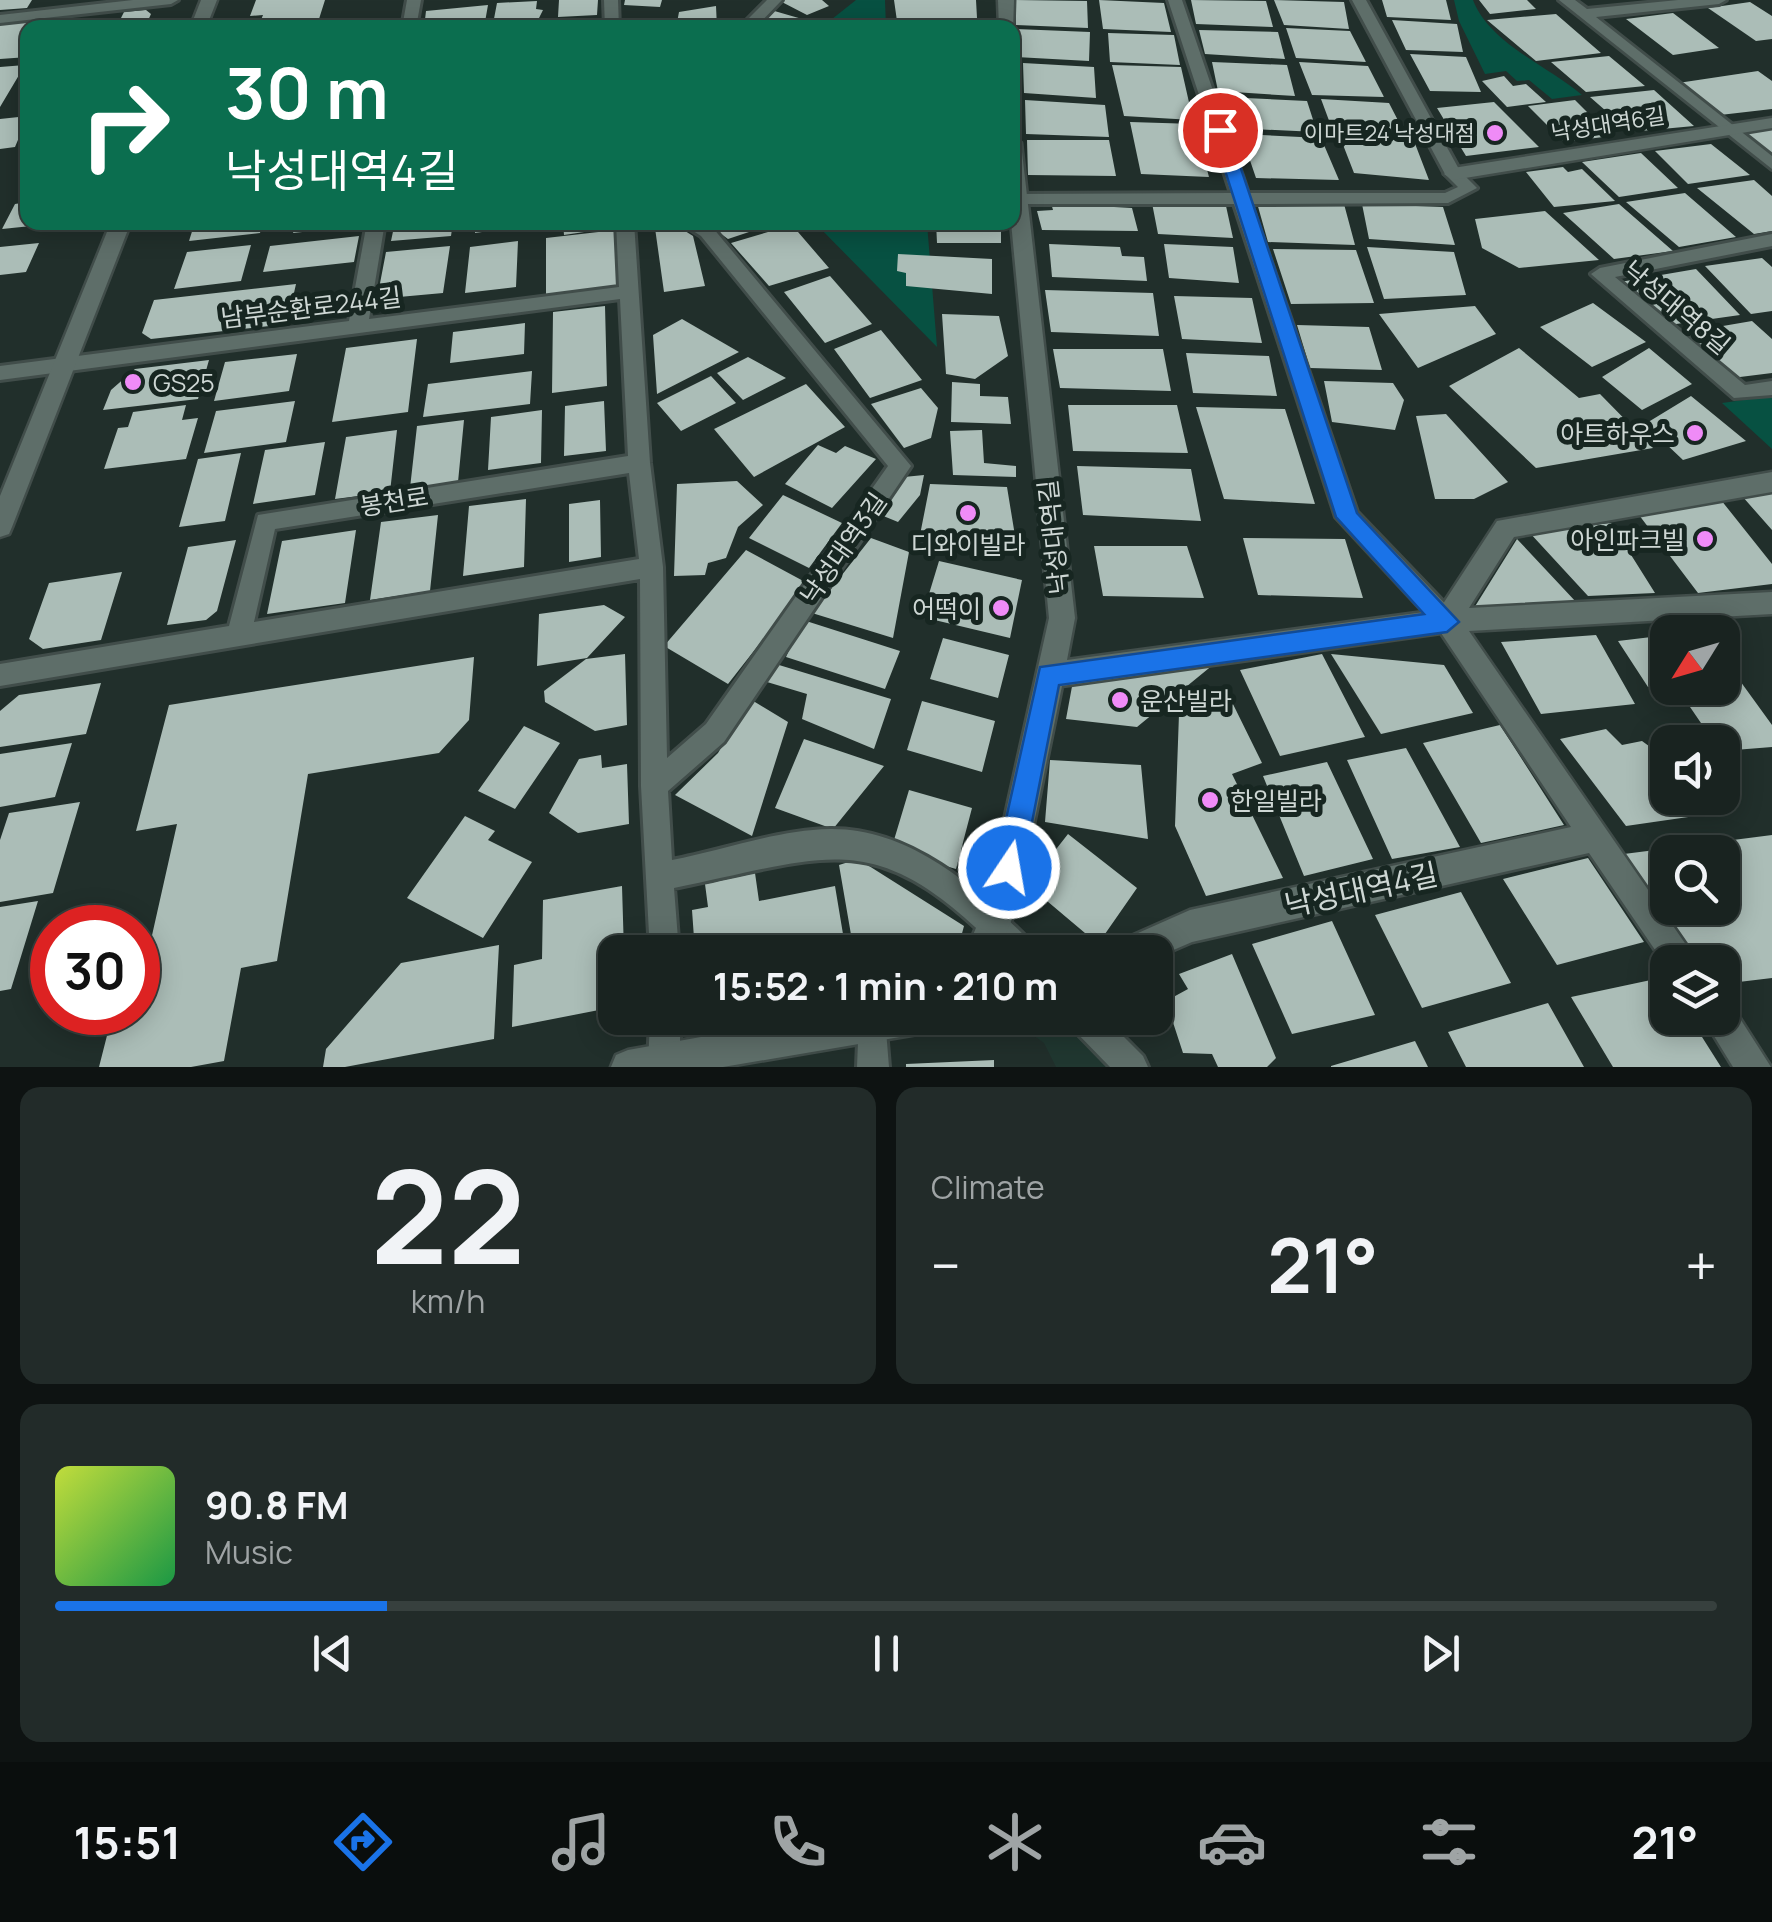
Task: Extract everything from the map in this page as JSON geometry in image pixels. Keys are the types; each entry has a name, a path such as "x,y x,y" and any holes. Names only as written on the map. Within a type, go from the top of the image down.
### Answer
{"street":[{"name":"낙성대역6길","path":"1452,174 1772,123"},
{"path":"0,528 118,230"},
{"name":"낙성대역길","path":"990,935 1062,618 1018,230"},
{"path":"1447,622 1506,528 1772,482"},
{"path":"1049,675 1447,622 1772,602"},
{"path":"1447,622 1670,945"},
{"name":"낙성대역4길","path":"1169,935 1190,926 1595,837"},
{"path":"628,1067 810,1035"},
{"path":"1732,1035 1754,1067"}],"lane":[{"path":"0,19 171,0"},
{"path":"754,20 775,0"},
{"path":"1175,0 1347,517 1447,622"},
{"path":"1020,199 1448,198 1469,188 1452,174 1359,0"},
{"path":"1566,0 1772,164"},
{"path":"1583,14 1718,0"},
{"path":"358,326 375,230"},
{"path":"625,230 639,463 650,568 654,786 664,935"},
{"name":"낙성대역3길","path":"654,786 714,733 900,466 874,430 703,230"},
{"name":"낙성대역8길","path":"1772,240 1600,274 1741,393 1772,388"},
{"name":"남부순환로244길","path":"0,373 628,292"},
{"name":"봉천로","path":"239,636 266,521 639,463"},
{"path":"0,675 650,568"},
{"path":"662,876 830,842 901,855 1004,935"},
{"path":"665,1035 665,1063"},
{"path":"872,1035 873,1067"},
{"path":"1101,1035 1132,1067"}],"shaded area":[{"path":"1033,1035 1121,1035 1148,1067 1056,1067 1044,1043"}],"green space":[{"path":"856,0 885,0 886,20 831,20"},
{"path":"1454,0 1473,0 1492,29 1582,95 1552,99 1529,80 1517,81 1506,71 1485,74 1459,21"},
{"path":"822,230 928,230 937,347"},
{"path":"1772,396 1772,449 1722,403"}],"building":[{"path":"0,0 32,0 27,8 0,10"},
{"path":"256,0 325,0 319,19 261,20 263,15 250,16"},
{"path":"559,0 598,0 597,15 558,17"},
{"path":"625,0 662,0 660,7 624,5"},
{"path":"778,0 822,0 829,6 807,15"},
{"path":"894,0 976,0 977,18 897,20"},
{"path":"1015,0 1087,1 1088,28 1020,25 1020,20 1016,20"},
{"path":"1099,0 1164,3 1171,32 1103,29"},
{"path":"1191,0 1266,1 1273,27 1196,24"},
{"path":"1274,0 1344,2 1349,29 1284,25"},
{"path":"1382,0 1446,0 1451,20 1387,17"},
{"path":"1479,0 1527,0 1536,9 1490,14"},
{"path":"537,1 536,9 543,10 538,20 494,20 497,3"},
{"path":"1750,2 1772,16 1772,39 1756,41 1708,8"},
{"path":"488,5 485,20 425,20 426,11"},
{"path":"716,6 717,20 678,20 679,12"},
{"path":"146,10 151,14 148,20 120,20 124,12"},
{"path":"771,10 806,20 762,20"},
{"path":"1673,13 1719,48 1673,55 1626,19"},
{"path":"1556,14 1601,53 1536,61 1487,20"},
{"path":"1392,20 1457,24 1463,52 1406,50"},
{"path":"20,22 20,58 0,59 0,24"},
{"path":"1286,28 1350,31 1366,62 1296,58"},
{"path":"1020,29 1090,32 1089,61 1020,57"},
{"path":"1199,30 1278,32 1285,59 1205,54"},
{"path":"1108,33 1174,35 1180,65 1110,62"},
{"path":"1410,54 1466,57 1481,92 1430,91"},
{"path":"1609,56 1645,86 1586,92 1551,62"},
{"path":"1212,62 1287,65 1295,96 1218,91"},
{"path":"1299,62 1368,66 1384,97 1312,95"},
{"path":"1023,63 1094,67 1096,98 1024,93"},
{"path":"20,65 20,73 0,107 0,67"},
{"path":"1112,65 1181,67 1193,120 1124,116"},
{"path":"1758,71 1772,81 1772,109 1720,115 1678,83"},
{"path":"1504,76 1513,86 1526,84 1546,102 1507,107 1482,81"},
{"path":"1654,90 1694,126 1630,132 1590,97"},
{"path":"1225,97 1307,101 1317,132 1232,128"},
{"path":"1321,99 1389,103 1406,136 1334,134"},
{"path":"1025,100 1105,105 1109,137 1026,134"},
{"path":"1575,100 1611,136 1564,142 1528,106"},
{"path":"1494,102 1539,147 1466,156 1437,108"},
{"path":"20,117 15,147 0,149 0,119"},
{"path":"1130,122 1195,124 1209,177 1141,174"},
{"path":"1772,129 1772,156 1744,133"},
{"path":"1241,134 1321,138 1339,180 1256,178"},
{"path":"1340,137 1414,141 1429,180 1354,173"},
{"path":"1027,140 1109,140 1116,176 1028,175"},
{"path":"1711,144 1750,175 1688,184 1655,151"},
{"path":"1641,153 1678,188 1619,197 1582,162"},
{"path":"1563,167 1568,172 1582,169 1615,201 1554,207 1526,172"},
{"path":"1754,180 1772,196 1772,231 1754,234 1697,188"},
{"path":"1685,193 1736,237 1679,247 1626,202"},
{"path":"1112,201 1114,207 1132,208 1138,231 1042,230 1037,211 1053,210 1051,203"},
{"path":"20,203 20,227 2,229 15,204"},
{"path":"1152,203 1226,206 1233,238 1158,234"},
{"path":"1257,203 1344,204 1355,245 1268,242"},
{"path":"1362,204 1443,207 1455,245 1369,239"},
{"path":"1619,204 1673,251 1614,259 1563,213"},
{"path":"1545,211 1599,260 1519,268 1482,248 1475,219"},
{"path":"192,230 261,230 260,233 189,241"},
{"path":"393,230 452,230 451,236 391,241"},
{"path":"564,230 598,230 564,235"},
{"path":"616,230 620,286 546,296 546,238"},
{"path":"655,230 684,230 693,236 705,286 664,292"},
{"path":"716,230 755,230 728,239"},
{"path":"775,230 796,230 829,268 769,286 731,243"},
{"path":"936,230 1001,230 1001,243 937,243"},
{"path":"359,236 354,262 263,272 270,246"},
{"path":"518,241 516,287 465,293 470,247"},
{"path":"39,243 26,272 0,275 0,247"},
{"path":"1049,244 1120,247 1122,256 1144,257 1147,281 1052,277"},
{"path":"1164,244 1233,247 1239,283 1169,278"},
{"path":"251,245 241,281 174,289 187,252"},
{"path":"450,246 443,293 377,299 386,252"},
{"path":"1367,247 1454,252 1466,295 1384,299"},
{"path":"1273,249 1356,250 1374,303 1291,304"},
{"path":"898,254 992,259 992,294 906,286 906,273 897,271"},
{"path":"1762,258 1772,267 1772,311 1751,314 1705,266"},
{"path":"1696,269 1740,315 1669,325 1620,282"},
{"path":"830,276 872,324 825,343 784,292"},
{"path":"296,284 287,324 151,339 142,333 154,300"},
{"path":"1045,290 1153,293 1159,336 1051,332"},
{"path":"1174,296 1252,298 1262,343 1182,339"},
{"path":"1593,303 1646,342 1592,367 1540,327"},
{"path":"605,306 607,386 552,393 553,312"},
{"path":"1475,306 1496,334 1418,368 1379,314"},
{"path":"942,314 999,316 1008,356 975,379 946,374"},
{"path":"682,319 739,352 657,394 653,335"},
{"path":"1752,321 1772,339 1772,373 1732,378 1682,333"},
{"path":"525,323 524,354 450,363 453,332"},
{"path":"1297,325 1369,327 1382,370 1310,368"},
{"path":"881,330 922,380 870,398 834,349"},
{"path":"417,339 408,412 332,422 346,348"},
{"path":"1519,348 1579,398 1600,394 1653,448 1536,468 1449,386"},
{"path":"1649,348 1692,384 1642,410 1602,377"},
{"path":"1053,349 1163,349 1171,391 1060,388"},
{"path":"1186,353 1269,356 1277,396 1193,393"},
{"path":"297,354 289,391 214,401 225,362"},
{"path":"748,357 786,378 743,400 717,373"},
{"path":"209,360 198,399 103,410 111,390 135,369"},
{"path":"532,371 530,404 423,417 428,384"},
{"path":"711,376 736,403 681,431 657,403"},
{"path":"1324,381 1393,383 1404,400 1395,430 1332,422"},
{"path":"952,382 980,384 980,396 1008,397 1011,424 951,422"},
{"path":"806,384 845,427 754,477 714,429"},
{"path":"921,388 938,408 931,438 904,448 871,404"},
{"name":"아트하우스","path":"1691,396 1746,441 1683,460 1645,424"},
{"path":"295,401 286,442 204,453 216,411"},
{"path":"604,401 606,451 564,456 565,406"},
{"path":"186,405 182,420 198,418 186,459 104,469 118,428 128,427 133,412"},
{"path":"1068,405 1177,405 1188,453 1073,451"},
{"path":"1196,407 1285,409 1315,504 1224,499"},
{"path":"542,410 541,463 488,470 491,417"},
{"path":"1446,414 1508,482 1474,499 1435,499 1416,416"},
{"path":"464,420 458,482 410,488 417,426"},
{"path":"397,430 390,492 335,499 346,437"},
{"path":"982,430 984,463 1016,466 1016,477 953,475 950,431"},
{"path":"325,442 315,495 253,504 265,450"},
{"path":"818,445 836,453 845,446 876,459 832,508 785,484"},
{"path":"241,453 225,521 179,527 198,459"},
{"path":"1077,466 1191,469 1201,521 1083,515"},
{"path":"924,475 920,495 898,522 876,513 904,477"},
{"path":"737,481 763,505 738,527 726,558 708,563 705,575 674,576 677,484"},
{"name":"디와이빌라","path":"930,484 1007,487 1018,554 919,540"},
{"path":"1772,492 1772,530 1742,496"},
{"path":"783,495 842,523 809,568 749,538"},
{"path":"526,499 524,567 463,576 469,506"},
{"path":"600,500 601,557 569,562 569,504"},
{"name":"아인파크빌","path":"1721,500 1772,564 1772,584 1698,593 1639,515"},
{"path":"438,515 430,591 370,600 381,522"},
{"path":"1611,523 1655,593 1588,596 1529,532"},
{"path":"356,530 345,603 267,614 282,541"},
{"path":"871,538 909,552 893,638 812,613"},
{"path":"1243,538 1345,539 1363,598 1258,595"},
{"path":"1517,539 1577,603 1474,608"},
{"path":"236,540 217,611 206,620 167,625 188,547"},
{"path":"1094,546 1187,546 1204,598 1103,596"},
{"path":"746,550 807,583 728,684 664,646"},
{"path":"939,561 1022,580 1010,638 922,617"},
{"path":"122,572 101,640 43,649 29,639 49,583"},
{"path":"604,605 625,617 587,658 537,666 539,614"},
{"path":"803,620 900,651 885,689 786,657"},
{"path":"1596,635 1635,704 1541,714 1501,642"},
{"path":"1650,637 1650,687 1648,687 1618,641"},
{"path":"943,638 1009,655 998,698 930,679"},
{"path":"625,654 627,725 595,731 545,702 544,691 586,659"},
{"path":"1322,654 1365,737 1280,756 1240,670"},
{"path":"1331,654 1444,665 1473,713 1381,734"},
{"path":"474,657 469,720 439,753 308,774 277,961 241,968 224,1061 191,1067 99,1067 107,1035 160,1035 159,905 177,824 136,831 169,705"},
{"name":"운산빌라","path":"1214,664 1137,727 1066,719 1073,681"},
{"path":"779,665 891,699 874,749 802,719 807,694 767,682"},
{"path":"1740,681 1772,725 1772,747 1740,750 1740,725 1702,725 1689,705 1740,705"},
{"path":"101,683 86,734 0,747 0,711 19,695"},
{"name":"한일빌라","path":"1228,694 1262,763 1232,774 1283,878 1206,896 1175,826 1179,714"},
{"path":"750,699 788,722 752,836 675,795 718,753"},
{"path":"922,701 995,721 982,772 907,750"},
{"path":"1500,725 1564,825 1481,843 1423,743"},
{"path":"524,726 560,743 515,809 478,791"},
{"path":"1606,729 1622,745 1642,741 1650,747 1650,815 1702,815 1626,826 1560,739"},
{"path":"804,739 884,766 833,829 775,808"},
{"path":"72,743 55,797 0,807 0,754"},
{"path":"1406,748 1460,847 1392,859 1347,760"},
{"path":"601,755 602,768 627,764 629,824 578,833 549,813 579,759"},
{"path":"1050,760 1141,765 1148,839 1045,822"},
{"path":"1327,762 1373,859 1304,876 1263,776"},
{"path":"909,790 972,808 956,869 891,850"},
{"path":"80,802 53,893 0,902 0,840 9,813"},
{"path":"465,816 495,831 488,840 532,862 483,938 407,898"},
{"path":"1068,834 1137,888 1104,935 1087,935 1028,885"},
{"path":"1772,835 1772,978 1740,982 1740,945 1688,945 1674,925 1740,925 1740,839"},
{"path":"1650,851 1650,891 1624,854"},
{"path":"1588,858 1644,942 1557,965 1503,879"},
{"path":"858,859 964,926 962,935 851,935 839,865"},
{"path":"755,873 759,901 835,886 843,935 694,935 692,910 708,907 705,884"},
{"path":"622,886 623,935 598,935 598,1010 512,1027 514,965 542,959 543,900"},
{"path":"1461,892 1511,983 1422,1008 1375,915"},
{"path":"38,901 37,905 30,905 30,927 11,989 0,991 0,907"},
{"path":"1332,921 1375,1015 1292,1034 1252,944"},
{"path":"499,945 494,1039 345,1067 323,1067 326,1049 401,963"},
{"path":"1232,954 1276,1058 1267,1067 1218,1067 1212,1054 1183,1053 1173,1022 1173,997 1188,989 1179,974"},
{"path":"1650,980 1650,1035 1701,1035 1721,1067 1613,1067 1571,997"},
{"path":"1548,1003 1584,1067 1466,1067 1448,1032"},
{"path":"1415,1041 1428,1067 1331,1067 1331,1066"},
{"path":"994,1060 994,1067 906,1067 906,1064"}],"place":[{"name":"이마트24 낙성대점","path":"1495,133"},
{"name":"GS25","path":"133,382"},
{"name":"아트하우스","path":"1695,433"},
{"name":"디와이빌라","path":"968,513"},
{"name":"아인파크빌","path":"1705,539"},
{"name":"어떡이","path":"1001,608"},
{"name":"운산빌라","path":"1120,700"},
{"name":"한일빌라","path":"1210,800"}],"route":[{"path":"1009,868 1049,675 1447,622 1347,517 1220,130"}]}
